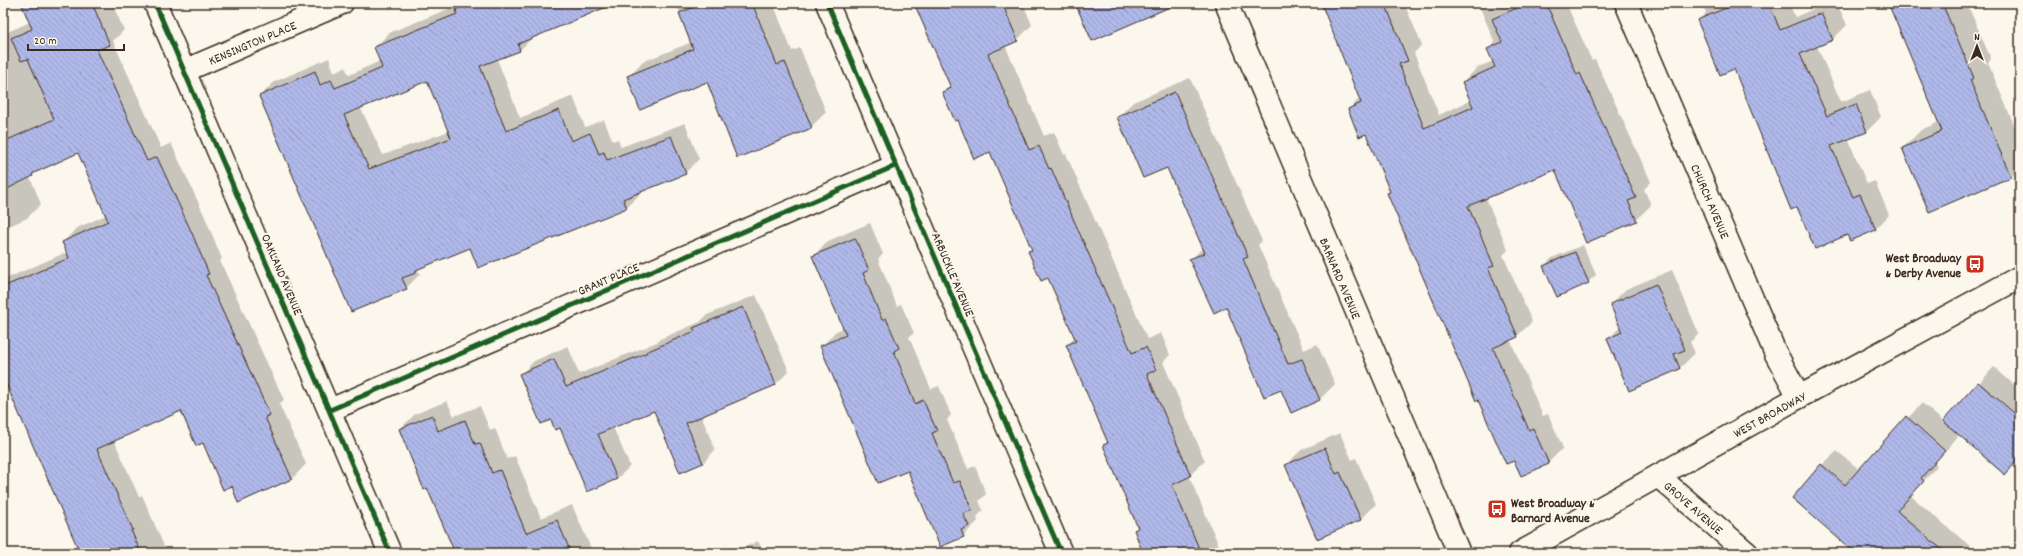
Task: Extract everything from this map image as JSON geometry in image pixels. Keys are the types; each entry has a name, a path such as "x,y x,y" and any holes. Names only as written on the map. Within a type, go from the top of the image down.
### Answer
{"street":[{"name":"OAKLAND AVENUE","path":"155,3 390,553"},
{"name":"KENSINGTON PLACE","path":"184,71 342,3"},
{"name":"ARBUCKLE AVENUE","path":"827,3 895,166 1061,553"},
{"name":"BARNARD AVENUE","path":"1226,3 1458,553"},
{"name":"CHURCH AVENUE","path":"1626,3 1774,352 1799,397"},
{"name":"GRANT PLACE","path":"330,410 895,166"},
{"name":"WEST BROADWAY","path":"1520,553 1799,397 2020,277"},
{"name":"GROVE AVENUE","path":"1658,476 1748,553"}],"building":[{"path":"21,3 92,3 110,45 97,50 147,161 157,157 191,231 209,274 206,275 270,415 265,417 292,479 238,503 232,486 223,490 203,443 196,446 181,411 97,449 133,530 131,530 141,553 80,553 3,377 3,287 69,258 62,242 108,221 78,153 32,174 33,176 3,191 3,142 54,119 28,59 21,61 11,38 32,29"},
{"path":"471,3 616,3 518,44 520,51 480,66 506,131 559,110 571,141 590,133 599,154 604,152 607,160 671,136 686,174 623,199 627,208 478,268 470,248 416,270 416,273 402,278 407,289 351,312 259,96 315,71 320,85 331,80 335,88 382,68 374,47 457,14 456,9","holes":["427,81 451,138 369,169 344,115"]},
{"path":"705,3 752,3 777,65 785,62 812,128 737,158 707,82 640,110 627,76 693,49 679,13"},
{"path":"914,3 1002,3 1018,41 988,54 1029,150 1039,146 1049,169 1051,168 1132,353 1146,347 1156,370 1147,374 1191,476 1172,485 1201,553 1143,553 1134,530 1138,528 1103,445 1108,443 1066,345 1076,341 1048,278 1041,281 1028,251 1032,250 990,152 974,159 958,120 955,121 942,92 951,88"},
{"path":"1075,3 1179,3 1092,41"},
{"path":"1321,3 1385,3 1408,61 1399,64 1424,128 1473,107 1462,82 1495,67 1487,49 1502,42 1492,19 1528,3 1546,3 1577,75 1580,73 1636,198 1628,201 1637,221 1586,243 1555,170 1468,206 1494,266 1488,268 1518,337 1493,348 1529,430 1533,428 1549,464 1521,476 1514,461 1506,464 1478,400 1476,401 1387,193 1390,192 1366,134 1359,137 1348,109 1361,103"},
{"path":"1738,3 1769,3 1780,30 1821,13 1833,40 1800,54 1827,116 1856,104 1867,132 1831,146 1853,197 1860,194 1876,230 1850,241 1847,235 1815,249 1797,207 1791,210 1734,69 1720,75 1697,20"},
{"path":"1888,3 1942,3 1974,78 1970,80 2011,177 1929,212 1902,148 1942,131"},
{"path":"1175,92 1248,257 1243,259 1288,364 1302,359 1320,400 1291,413 1281,390 1264,397 1226,307 1214,313 1189,259 1205,253 1167,168 1143,178 1117,117"},
{"path":"855,238 869,270 863,273 882,320 886,318 899,348 894,351 915,404 923,400 937,431 932,433 953,483 960,481 972,510 963,514 969,526 961,530 964,537 940,547 908,471 878,483 820,346 846,335 812,256"},
{"path":"1575,252 1589,283 1557,297 1543,266"},
{"path":"1656,284 1685,350 1674,354 1680,369 1629,391 1607,339 1622,332 1610,304"},
{"path":"743,307 776,385 686,423 703,463 680,473 654,411 598,434 617,479 587,492 560,428 555,430 551,420 541,424 519,374 554,359 566,387 695,331 693,328"},
{"path":"1978,382 2020,418 2020,457 2005,475 1943,421"},
{"path":"432,415 438,431 465,420 475,444 480,443 492,473 500,470 526,533 557,520 571,553 455,553 427,488 424,490 399,429"},
{"path":"1906,416 1945,451 1921,478 1924,481 1897,511 1946,553 1855,553 1792,498 1821,464 1845,485"},
{"path":"1325,448 1336,474 1340,472 1361,520 1317,539 1285,465"}],"cycle path":[{"path":"155,3 390,553"},
{"path":"827,3 1061,553"},
{"path":"330,410 895,166"}],"place":[{"name":"West Broadway & Derby Avenue","path":"1975,264"},
{"name":"West Broadway & Barnard Avenue","path":"1497,509"}]}
